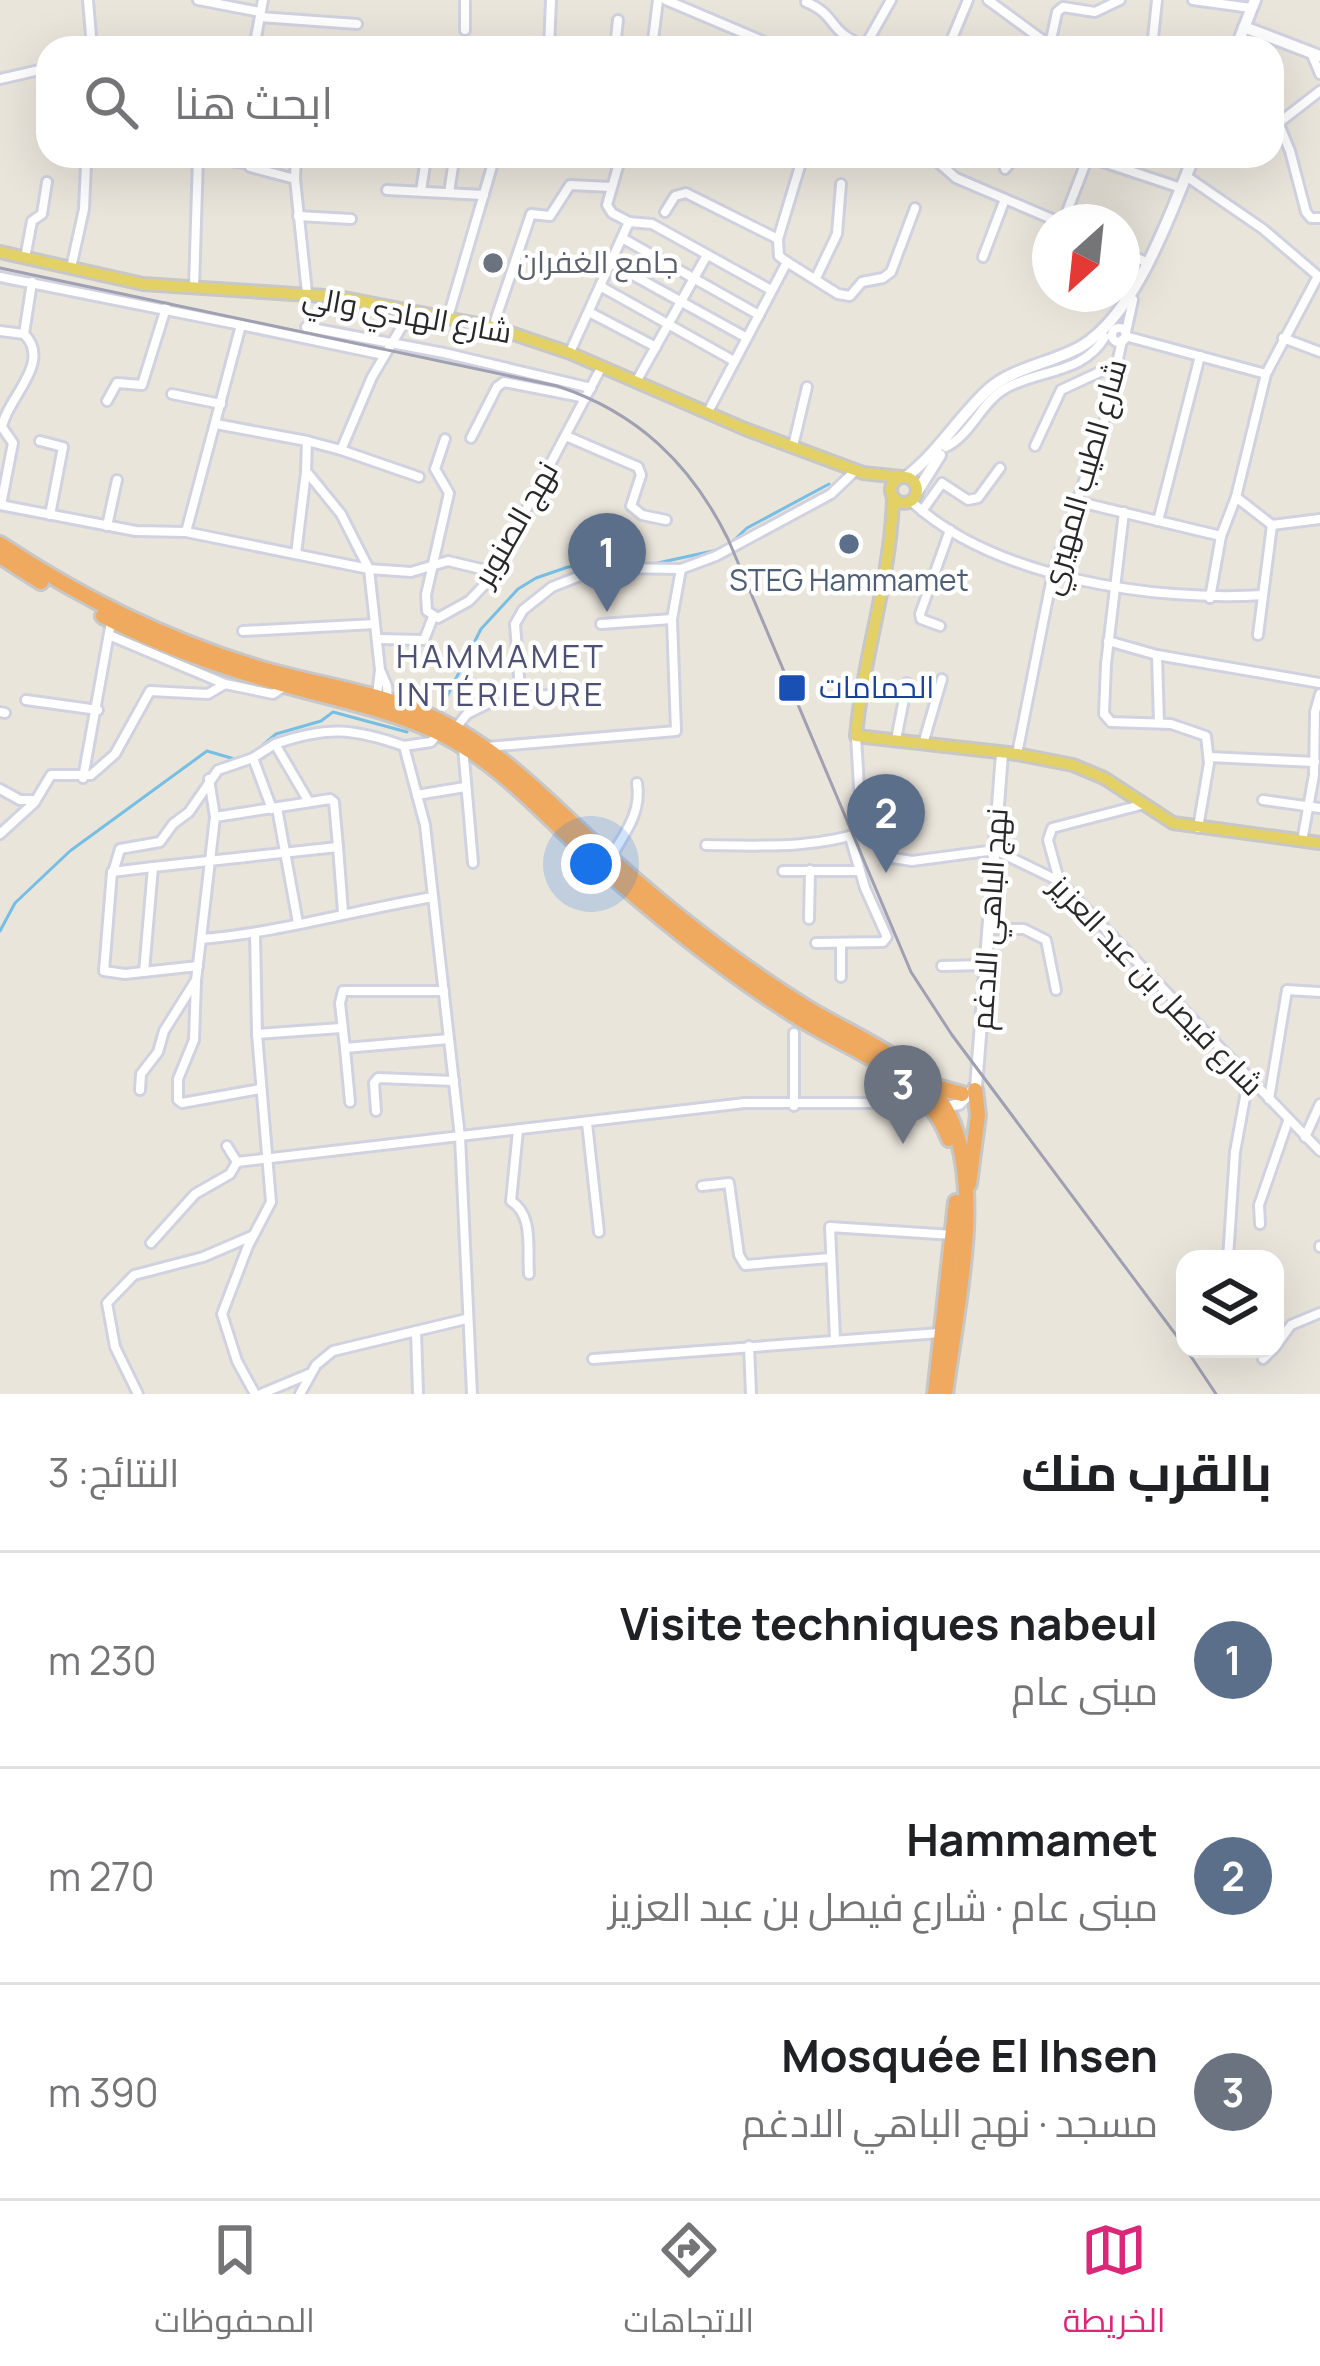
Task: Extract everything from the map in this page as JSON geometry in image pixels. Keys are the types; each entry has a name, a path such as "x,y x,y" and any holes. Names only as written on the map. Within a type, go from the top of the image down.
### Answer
{"highway":[{"path":"0,544 113,611 185,642 381,704 485,747 525,777 610,858 737,961 908,1066 929,1084 971,1089 978,1114 945,1394"},
{"path":"0,556 110,627 285,686 381,704"},
{"path":"438,726 518,786 634,895 732,972 837,1041 898,1073 934,1105 958,1139 966,1200"},
{"path":"898,1073 904,1090 901,1103"},
{"path":"929,1084 956,1168 935,1394"}],"main road":[{"name":"شارع الهادي والي","path":"0,252 143,284 307,293 493,327 570,353 707,413 860,471"},
{"path":"860,471 914,482 912,499 891,539"},
{"path":"860,471 892,495 912,499"},
{"path":"904,477 893,483 891,539 874,613 856,736 1017,754 1084,768 1173,823 1320,842"}],"street":[{"path":"88,0 91,36"},
{"path":"199,0 260,15 357,24"},
{"path":"256,36 262,0"},
{"path":"465,0 465,30"},
{"path":"550,36 551,0"},
{"path":"654,36 662,0 750,36"},
{"path":"871,36 891,0"},
{"path":"953,36 968,0"},
{"path":"988,0 1037,36"},
{"path":"1054,36 1059,9 1095,12 1120,0"},
{"path":"1153,36 1157,0"},
{"path":"1193,0 1253,4 1241,36"},
{"path":"806,2 825,12 842,36"},
{"path":"616,36 618,20"},
{"path":"1244,27 1267,36"},
{"path":"1284,43 1316,55 1320,74"},
{"path":"0,79 36,71"},
{"path":"1284,118 1320,91"},
{"path":"1284,141 1306,212 1320,218"},
{"path":"70,269 84,208 86,168"},
{"path":"194,289 195,168"},
{"path":"267,168 295,179"},
{"path":"295,168 307,293"},
{"path":"421,191 425,168"},
{"path":"449,193 453,168"},
{"path":"448,317 491,168"},
{"path":"617,168 608,209 629,223"},
{"path":"799,168 778,238 779,256 846,297 866,280 887,275 915,208"},
{"path":"945,168 956,178 1032,210"},
{"path":"1068,204 1082,168"},
{"path":"1129,168 1183,182 1263,229 1319,276 1266,374 1236,497 1221,536 1210,598"},
{"path":"904,477 934,454 988,397 1114,332 1133,300 1189,168"},
{"path":"25,258 32,220 42,214 47,182"},
{"path":"816,278 836,234 841,184"},
{"path":"493,327 531,214 550,216 570,185 610,188"},
{"path":"387,190 484,195"},
{"path":"665,212 675,196 686,193 778,238"},
{"path":"983,257 1005,199"},
{"path":"298,216 351,219"},
{"path":"570,353 629,223 637,220 772,291"},
{"path":"622,238 759,315"},
{"path":"635,383 707,255"},
{"path":"1140,257 1149,260"},
{"path":"1114,332 1149,260"},
{"path":"707,413 787,262"},
{"path":"611,263 747,338"},
{"path":"0,277 384,355"},
{"path":"24,334 32,282"},
{"path":"600,286 734,362"},
{"path":"107,401 117,383 142,385 166,308"},
{"path":"340,450 384,355 412,310"},
{"path":"589,312 656,347"},
{"path":"186,532 241,325"},
{"path":"306,327 591,388"},
{"path":"0,331 24,334 33,343 24,387 4,416 2,427 13,443 3,467 0,506 155,533 186,532 369,569 411,572 448,561 494,572"},
{"path":"1114,332 1266,374"},
{"name":"شارع الطيب المهيري","path":"1017,754 1053,572 1120,362 1114,332"},
{"path":"1283,338 1320,352"},
{"path":"1158,520 1200,356"},
{"path":"1035,446 1061,390 1120,362"},
{"name":"نهج الصنوبر","path":"446,440 434,466 449,493 430,565 426,606 434,617 443,618 469,601 494,572 601,368"},
{"path":"471,438 504,382 586,398"},
{"path":"793,446 807,387"},
{"path":"172,394 221,404"},
{"path":"988,397 946,447 912,499 922,511 950,530 1053,572 1116,589 1210,598 1263,595"},
{"path":"216,424 307,441 419,477"},
{"path":"566,436 638,466 641,475 631,506 642,515 665,520"},
{"path":"40,440 63,447 50,515"},
{"path":"296,554 307,441"},
{"path":"922,511 942,483 968,500 978,498 1000,468"},
{"path":"307,471 340,514 369,569 381,704"},
{"path":"570,694 521,693 513,630 523,610 552,587 590,572 680,568 741,544 860,471"},
{"path":"106,526 117,480"},
{"path":"1236,497 1272,525 1320,519"},
{"path":"1076,501 1221,536"},
{"path":"1124,512 1108,641 1106,717 1111,722 1159,723 1202,732 1209,740 1198,829"},
{"path":"1258,635 1272,525"},
{"path":"940,626 921,619 920,614 950,530"},
{"path":"485,747 676,731 672,619 680,568"},
{"path":"376,639 424,640 434,617"},
{"path":"601,624 672,619"},
{"path":"244,631 375,624"},
{"path":"83,778 110,627 225,684 273,694 285,686"},
{"path":"1108,641 1157,655 1320,682"},
{"path":"1157,655 1159,723"},
{"path":"923,746 941,679"},
{"path":"896,742 907,683"},
{"path":"0,834 22,818 51,775 83,778 115,754 150,692 208,694 225,684"},
{"path":"1302,841 1317,776 1320,694"},
{"path":"26,700 98,710"},
{"path":"198,966 104,971 113,870 120,849 160,842 189,812 209,778 228,764 253,758 275,744 337,729 404,746 421,745 438,726 494,700"},
{"path":"856,736 859,787 884,852 903,861 995,850"},
{"path":"275,744 309,802"},
{"path":"404,746 417,794 433,897 460,1137 472,1394"},
{"path":"463,746 473,862"},
{"name":"نهج الباهي الادغم","path":"971,1089 987,965 1002,754"},
{"path":"1209,757 1316,762"},
{"path":"253,758 274,808 298,923"},
{"path":"209,778 214,817 194,1040 178,1079 179,1101 260,1089"},
{"path":"610,858 634,818 638,783"},
{"path":"417,794 466,787"},
{"path":"0,789 20,800 36,800"},
{"path":"214,817 326,798 334,802 343,912"},
{"path":"1263,800 1320,808"},
{"path":"1059,881 1050,831 1142,805"},
{"path":"706,845 799,846 872,830"},
{"path":"816,943 883,942 887,937 850,837"},
{"path":"113,870 338,848"},
{"name":"شارع فيصل بن عبد العزيز","path":"995,850 1059,881 1320,1151"},
{"path":"144,972 153,867"},
{"path":"809,920 810,870"},
{"path":"783,871 860,872"},
{"path":"201,939 255,934 343,912 433,897"},
{"path":"990,928 1024,929 1046,940 1056,991"},
{"path":"255,934 260,1089 271,1202 222,1314 243,1374 258,1394 310,1373"},
{"path":"841,944 841,977"},
{"path":"942,966 987,965"},
{"path":"140,1090 141,1074 196,980"},
{"path":"1268,1100 1287,990 1320,992"},
{"path":"350,1102 341,1028 344,991 444,992"},
{"path":"257,1034 341,1028"},
{"path":"794,1033 794,1106"},
{"path":"345,1048 449,1039"},
{"path":"376,1111 374,1083 378,1078 454,1081"},
{"path":"1229,1250 1235,1152 1248,1079"},
{"path":"151,1244 196,1194 230,1174 238,1162 745,1103 934,1105 971,1089"},
{"path":"1305,1137 1320,1104"},
{"path":"1260,1224 1259,1204 1288,1121"},
{"path":"587,1123 599,1232"},
{"path":"518,1130 511,1201 526,1218 529,1274"},
{"path":"227,1146 238,1162"},
{"path":"702,1186 729,1183 739,1255 745,1265 830,1258"},
{"path":"835,1339 828,1231 833,1227 953,1235"},
{"path":"138,1394 116,1348 107,1304 134,1274 203,1257 254,1236"},
{"path":"1284,1334 1291,1325 1320,1313"},
{"path":"300,1394 310,1373 333,1351 466,1319"},
{"path":"416,1330 418,1394"},
{"path":"593,1359 942,1334"},
{"path":"749,1346 752,1394"}],"waterway":[{"path":"730,544 747,528 829,484"},
{"path":"439,712 481,629 518,589 536,578 568,567 653,564 722,549"},
{"path":"252,754 276,734 321,721 333,712 407,732"},
{"path":"0,931 15,903 70,851 207,751 238,760"}],"railway":[{"path":"0,268 557,386 612,410 659,444 697,487 728,539 911,972 952,1035 1176,1335"},
{"path":"1192,1358 1216,1394"}],"place":[{"name":"جامع الغفران","path":"493,263"},
{"name":"STEG Hammamet","path":"849,544"},
{"name":"Visite techniques nabeul","path":"607,612"},
{"name":"الحمامات","path":"792,688"},
{"name":"Hammamet","path":"886,873"},
{"name":"Mosquée El Ihsen","path":"903,1144"}],"district":[{"name":"HAMMAMET INTÉRIEURE","path":"501,675"}]}
